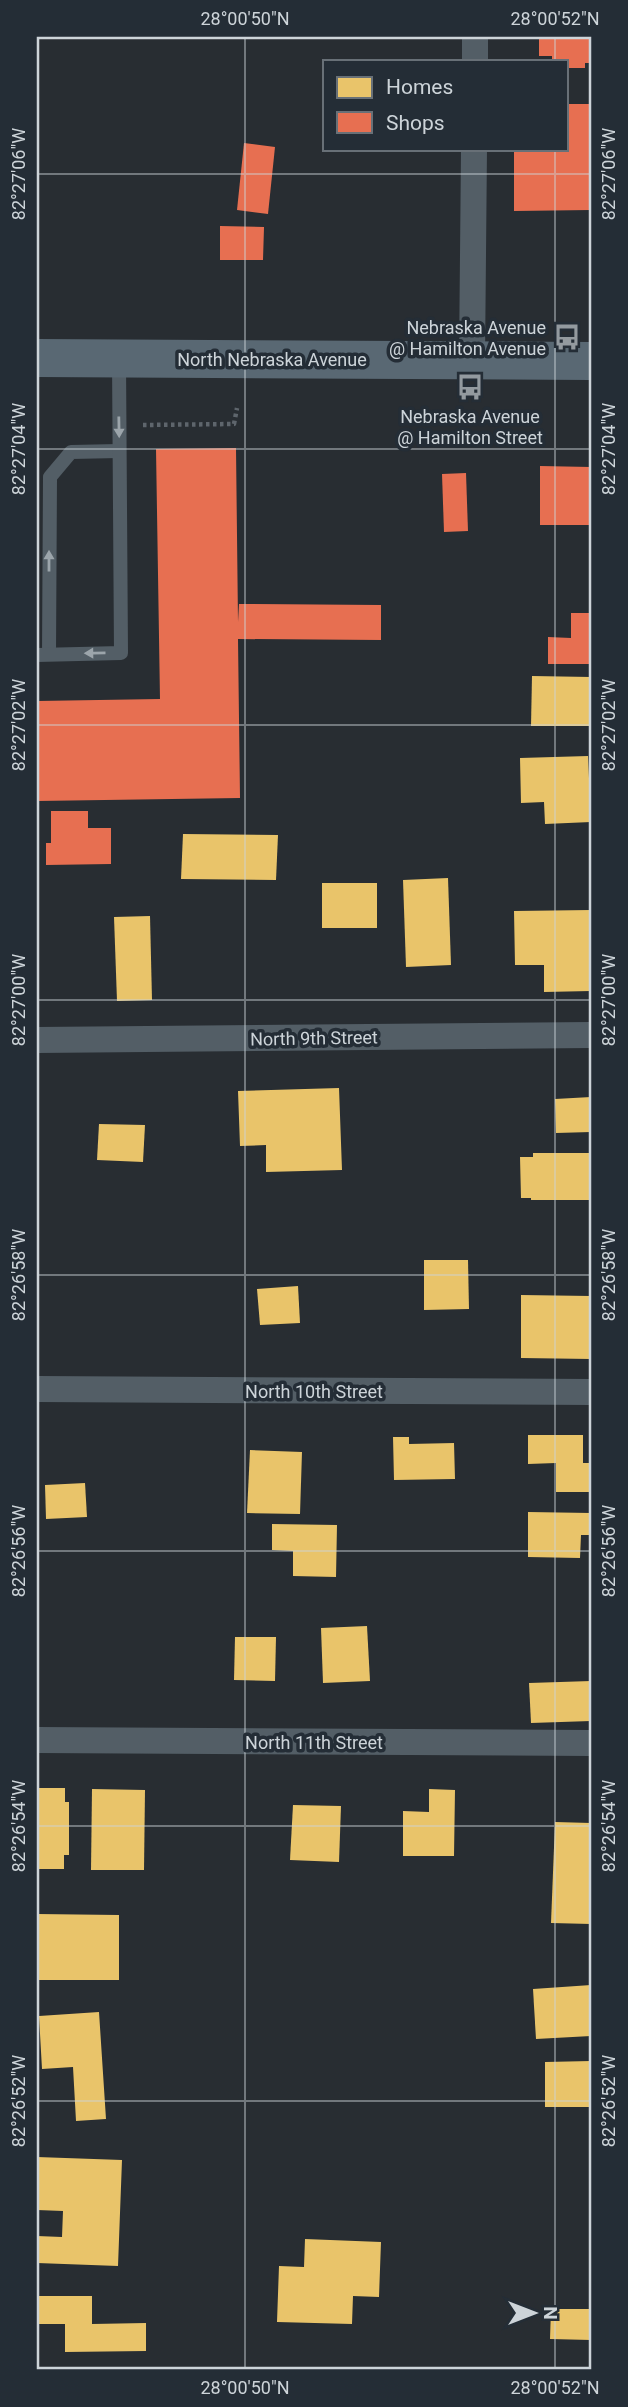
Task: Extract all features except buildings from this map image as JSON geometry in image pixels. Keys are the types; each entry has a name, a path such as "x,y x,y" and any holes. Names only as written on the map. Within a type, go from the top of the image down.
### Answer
{"main road":[{"name":"North Nebraska Avenue","path":"37,358 591,361"}],"street":[{"path":"475,37 475,60"},
{"path":"472,360 474,150"},
{"name":"North 9th Street","path":"37,1040 591,1035"},
{"name":"North 10th Street","path":"37,1389 591,1392"},
{"name":"North 11th Street","path":"37,1740 591,1743"}],"lane":[{"path":"119,358 121,653 43,654 50,477 71,453 119,452"}],"path":[{"path":"135,425 234,424 237,408"}],"place":[{"name":"Nebraska Avenue @ Hamilton Avenue","path":"567,337"},
{"name":"Nebraska Avenue @ Hamilton Street","path":"470,387"}]}
